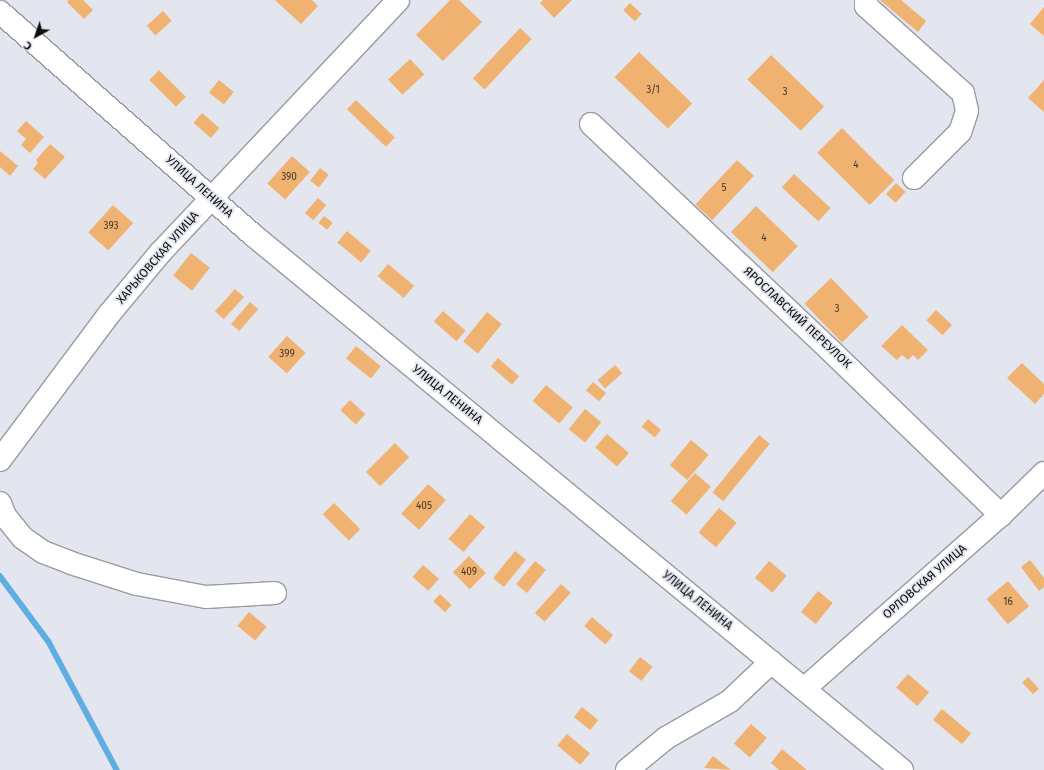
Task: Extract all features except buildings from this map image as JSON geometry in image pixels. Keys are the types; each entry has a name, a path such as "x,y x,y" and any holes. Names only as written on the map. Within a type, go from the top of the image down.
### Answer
{"street":[{"name":"ХАРЬКОВСКАЯ УЛИЦА","path":"0,460 110,313 211,197 398,0"},
{"path":"866,0 866,6 963,93 967,111 960,132 914,178"},
{"name":"УЛИЦА ЛЕНИНА","path":"0,12 253,235 902,770"},
{"name":"ЯРОСЛАВСКИЙ ПЕРЕУЛОК","path":"591,124 830,350 1001,515"},
{"name":"ОРЛОВСКАЯ УЛИЦА","path":"804,689 1001,515 1044,473"},
{"path":"0,503 5,516 23,538 43,552 71,563 137,584 206,597 275,593"},
{"path":"627,770 666,738 730,701 771,662"}],"waterway":[{"path":"0,576 49,642 117,770"}]}
